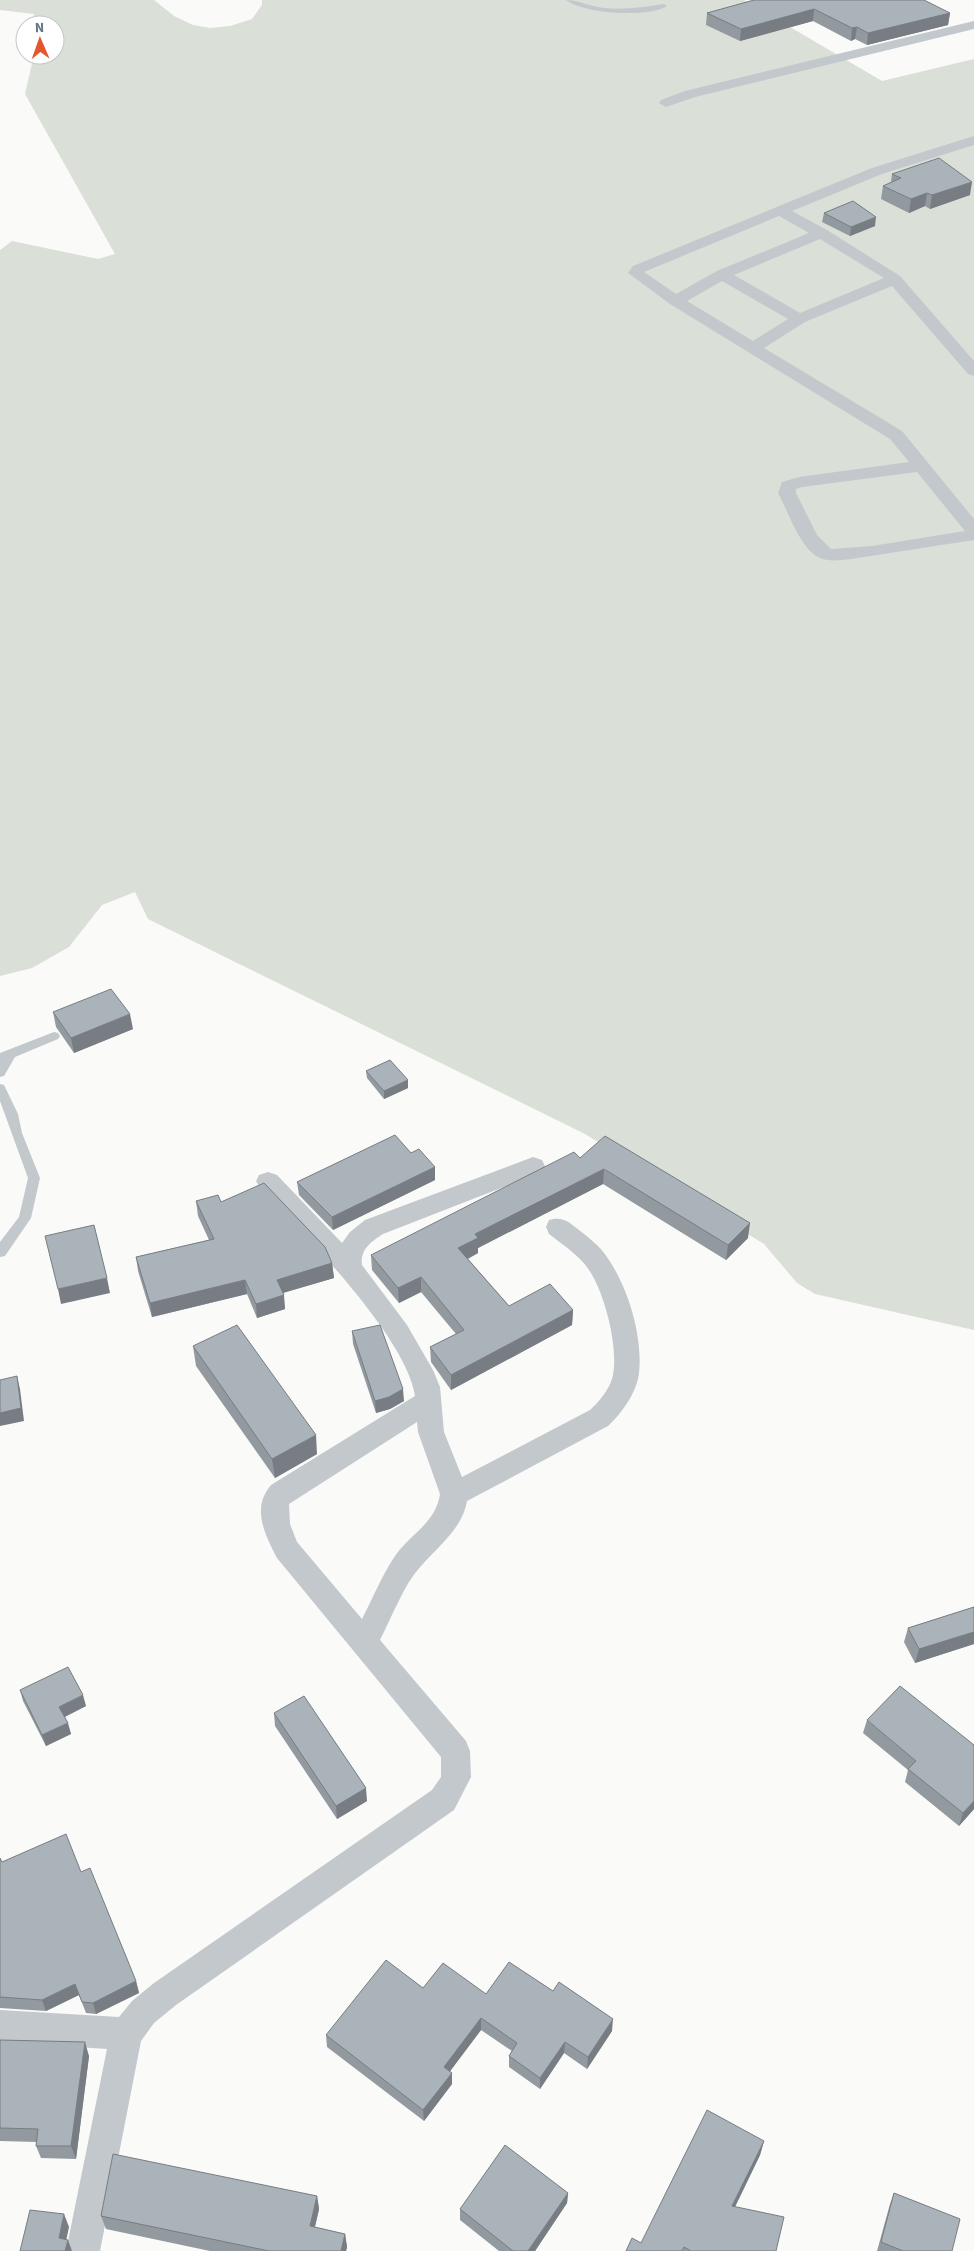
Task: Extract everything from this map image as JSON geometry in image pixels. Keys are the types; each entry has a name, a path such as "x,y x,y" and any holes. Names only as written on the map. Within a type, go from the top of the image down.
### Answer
{"street":[{"path":"666,103 690,94 974,25"},
{"path":"974,140 906,160 779,210 638,269 636,273 639,277 676,301 806,378 896,435 974,531"},
{"path":"779,210 822,233 872,263 894,279 974,370"},
{"path":"676,301 722,274 822,233"},
{"path":"722,274 799,319"},
{"path":"754,347 799,319 894,279"},
{"path":"921,466 799,482 788,486 787,493 809,534 819,548 827,555 852,554 974,535"},
{"path":"350,1267 348,1259 352,1246 360,1235 533,1166"},
{"path":"268,1181 350,1267 414,1356 423,1372 429,1400 431,1432 454,1494 452,1507 436,1532 405,1564 365,1642"},
{"path":"454,1494 599,1418 608,1411 626,1374 625,1347 609,1283 598,1262 558,1227"},
{"path":"82,2251 126,2034 143,2012 165,1994 443,1800 455,1783 458,1766 454,1751 288,1550 277,1533 275,1508 278,1497 294,1484 429,1400"},
{"path":"0,2026 126,2034"}],"lane":[{"path":"569,0 598,9 624,12 664,6"},
{"path":"0,1074 5,1056 54,1036"},
{"path":"0,1088 12,1114 16,1133 34,1178 25,1218 0,1252"}],"shaded area":[{"path":"0,0 154,0 174,16 193,25 210,28 230,26 252,19 262,5 262,0 744,0 882,81 974,59 974,1330 815,1294 797,1283 764,1244 585,1134 148,919 135,892 102,905 69,947 32,968 0,976 0,250 12,241 98,259 115,254 25,94 32,65 65,65 65,15 34,15 0,10"}],"building":[{"path":"754,0 924,0 950,13 868,33 857,27 852,28 814,9 741,29 707,13"},
{"path":"939,158 972,182 932,195 927,193 911,199 883,186 901,178 892,174"},
{"path":"853,201 876,217 851,227 824,213"},
{"path":"111,989 130,1014 71,1038 53,1012"},
{"path":"390,1060 408,1080 384,1091 366,1071"},
{"path":"395,1135 411,1153 419,1149 435,1167 332,1217 297,1182"},
{"path":"605,1136 750,1223 728,1245 604,1169 475,1234 478,1238 458,1248 509,1306 550,1284 573,1310 451,1375 430,1347 464,1330 421,1277 398,1288 371,1255 574,1152 580,1158"},
{"path":"264,1183 325,1247 332,1263 277,1280 284,1295 256,1304 245,1280 150,1303 136,1257 214,1239 196,1201 218,1195 221,1202"},
{"path":"94,1225 107,1278 58,1289 45,1236"},
{"path":"237,1325 316,1435 272,1459 193,1346"},
{"path":"380,1325 403,1389 389,1397 375,1401 352,1331"},
{"path":"17,1376 21,1408 0,1413 0,1380"},
{"path":"974,1607 974,1632 919,1649 908,1628"},
{"path":"68,1667 83,1695 59,1707 68,1723 42,1735 20,1690"},
{"path":"900,1686 974,1745 974,1801 963,1813 908,1769 916,1761 867,1720"},
{"path":"304,1696 366,1788 336,1806 274,1713"},
{"path":"66,1834 81,1872 90,1868 136,1981 93,2003 82,2002 75,1984 42,2000 0,1997 0,1858 2,1862"},
{"path":"386,1960 423,1988 443,1963 486,1994 509,1962 553,1991 559,1982 613,2019 588,2057 565,2042 540,2078 509,2056 517,2043 481,2018 444,2067 452,2073 423,2110 326,2035"},
{"path":"0,2040 85,2042 71,2146 36,2146 38,2129 0,2128"},
{"path":"707,2110 764,2141 732,2206 784,2217 776,2251 691,2251 684,2247 682,2251 626,2251 632,2238 641,2243"},
{"path":"505,2145 568,2193 528,2251 513,2251 460,2209"},
{"path":"113,2154 317,2196 310,2226 345,2234 341,2251 269,2251 101,2216"},
{"path":"894,2193 960,2219 952,2251 903,2251 881,2242"},
{"path":"30,2210 64,2214 59,2238 68,2240 65,2251 20,2251"}]}
